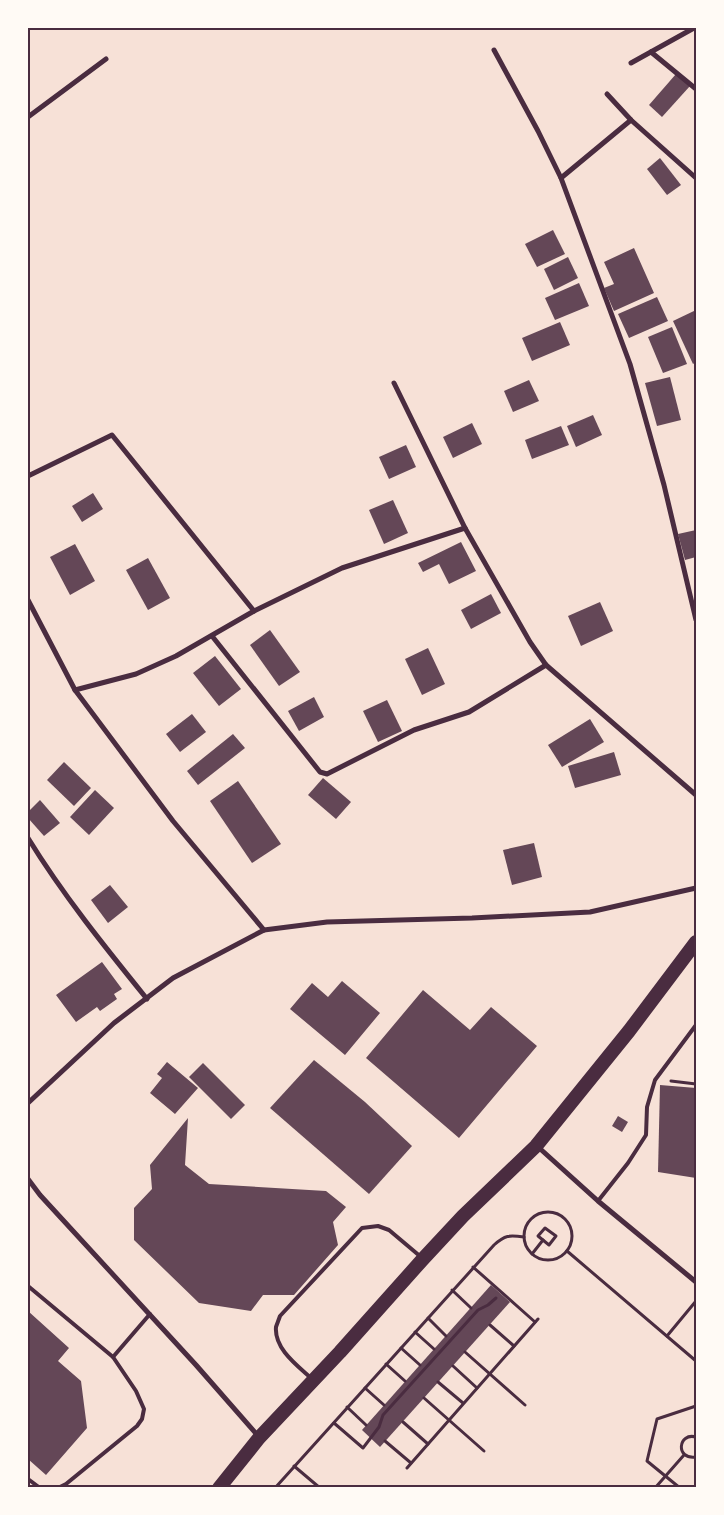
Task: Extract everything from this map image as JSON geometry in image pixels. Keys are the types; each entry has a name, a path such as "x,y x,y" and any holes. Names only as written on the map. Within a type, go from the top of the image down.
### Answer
{"highway":[{"path":"220,1486 260,1438 423,1259 463,1216 536,1146 629,1031 696,942"}],"street":[{"path":"631,63 694,28"},
{"path":"494,50 561,178 630,364 664,485 696,620"},
{"path":"650,52 696,89"},
{"path":"28,117 106,59"},
{"path":"607,94 631,120 696,178"},
{"path":"561,178 631,120"},
{"path":"394,384 465,528 530,642 546,665 696,795"},
{"path":"28,476 112,435 254,611"},
{"path":"75,690 136,674 176,656 254,611 342,568 465,528"},
{"path":"28,600 75,690 173,821 264,930"},
{"path":"212,636 320,772 327,774 414,730 469,712 546,665"},
{"path":"28,838 46,868 79,914 147,999"},
{"path":"28,1104 114,1023 172,978 264,930 327,922 472,918 590,912 696,888"},
{"path":"536,1146 598,1201 696,1282"},
{"path":"28,1179 40,1195 150,1314 260,1438"}],"lane":[{"path":"598,1201 628,1163 646,1135 647,1107 655,1080 696,1025"},
{"path":"313,1381 281,1349 276,1327 280,1316 362,1228 378,1226 389,1230 423,1259"},
{"path":"28,1286 113,1357 136,1391 144,1409 142,1419 137,1426 66,1484 58,1488"},
{"path":"113,1357 150,1314"},
{"path":"28,1478 40,1488"}],"path":[{"path":"655,1080 696,1084"},
{"path":"546,1212 556,1213 564,1217 570,1225 572,1234 571,1243 567,1251 559,1257 550,1260 541,1259 532,1254 524,1238 525,1228 530,1220 537,1214 546,1212"},
{"path":"544,1228 556,1236 549,1245 543,1240 538,1236 544,1228"},
{"path":"275,1488 473,1267 502,1238 512,1236 524,1238"},
{"path":"532,1254 543,1240"},
{"path":"567,1251 696,1361"},
{"path":"407,1468 536,1321 473,1267"},
{"path":"452,1290 471,1308"},
{"path":"334,1423 362,1448 379,1427 383,1415 478,1310 496,1298"},
{"path":"667,1336 696,1301"},
{"path":"428,1318 446,1336"},
{"path":"490,1325 514,1346"},
{"path":"415,1332 434,1349"},
{"path":"401,1348 420,1365"},
{"path":"465,1352 525,1405"},
{"path":"386,1364 405,1382"},
{"path":"453,1366 478,1388"},
{"path":"438,1382 463,1403"},
{"path":"365,1388 384,1405"},
{"path":"424,1398 484,1451"},
{"path":"680,1488 647,1461 657,1419 696,1406"},
{"path":"347,1407 366,1425"},
{"path":"403,1422 428,1444"},
{"path":"696,1438 693,1436 686,1437 682,1442 681,1449 684,1455 690,1458 696,1457"},
{"path":"385,1441 410,1463"},
{"path":"655,1488 684,1455"},
{"path":"294,1466 320,1488"},
{"path":"691,1488 696,1486"}],"building":[{"path":"676,74 690,86 662,117 649,105"},
{"path":"660,158 681,185 667,195 647,169"},
{"path":"553,230 565,254 537,267 525,244"},
{"path":"634,248 654,293 614,311 604,288 614,284 604,262"},
{"path":"568,257 578,278 554,290 544,269"},
{"path":"579,283 589,306 555,320 545,298"},
{"path":"657,297 668,321 629,338 618,314"},
{"path":"696,310 696,362 693,364 673,321"},
{"path":"560,322 570,345 532,361 522,338"},
{"path":"672,327 687,364 663,373 648,337"},
{"path":"670,377 681,420 657,426 645,383"},
{"path":"529,380 539,401 513,412 504,391"},
{"path":"593,415 602,435 576,447 567,426"},
{"path":"472,423 482,444 453,458 443,437"},
{"path":"561,426 569,445 532,459 525,440"},
{"path":"406,445 416,467 389,479 379,457"},
{"path":"93,493 103,509 82,522 72,506"},
{"path":"393,500 408,533 384,544 369,510"},
{"path":"696,530 696,557 685,560 678,534"},
{"path":"461,542 476,571 449,584 439,564 423,572 418,563"},
{"path":"75,544 95,581 70,595 50,557"},
{"path":"148,558 170,598 148,610 126,570"},
{"path":"491,594 501,613 471,629 461,610"},
{"path":"600,602 613,631 581,646 568,616"},
{"path":"270,630 300,672 279,686 250,645"},
{"path":"428,648 445,684 422,695 405,659"},
{"path":"215,656 241,689 219,706 193,673"},
{"path":"314,697 324,717 299,731 288,711"},
{"path":"387,700 402,731 378,742 363,711"},
{"path":"192,714 206,732 180,752 166,734"},
{"path":"590,719 604,742 562,767 548,745"},
{"path":"233,734 245,748 198,785 187,771"},
{"path":"614,752 621,775 575,788 568,766"},
{"path":"64,762 91,788 74,806 47,780"},
{"path":"323,778 351,802 336,819 308,795"},
{"path":"238,781 281,844 252,863 210,801"},
{"path":"95,790 114,808 89,835 70,817"},
{"path":"40,800 60,823 44,836 28,818 28,812"},
{"path":"534,843 542,877 512,885 503,850"},
{"path":"110,885 128,907 108,923 91,900"},
{"path":"102,962 122,989 114,994 117,999 100,1011 97,1007 76,1022 56,995"},
{"path":"342,981 380,1013 345,1055 290,1009 312,983 328,997"},
{"path":"423,990 470,1030 491,1007 537,1046 459,1138 366,1058"},
{"path":"314,1060 365,1102 412,1146 369,1194 270,1108"},
{"path":"167,1062 198,1088 175,1114 150,1093 162,1078 157,1074"},
{"path":"203,1063 245,1105 231,1119 189,1077"},
{"path":"660,1085 696,1088 696,1178 658,1172"},
{"path":"618,1116 628,1122 622,1132 612,1126"},
{"path":"188,1118 185,1165 209,1184 326,1191 346,1207 333,1222 338,1245 294,1295 263,1295 251,1311 199,1303 134,1240 134,1208 152,1189 150,1165"},
{"path":"491,1285 510,1302 380,1447 362,1430"},
{"path":"28,1311 69,1348 58,1361 81,1381 87,1428 46,1475 28,1459"}]}
